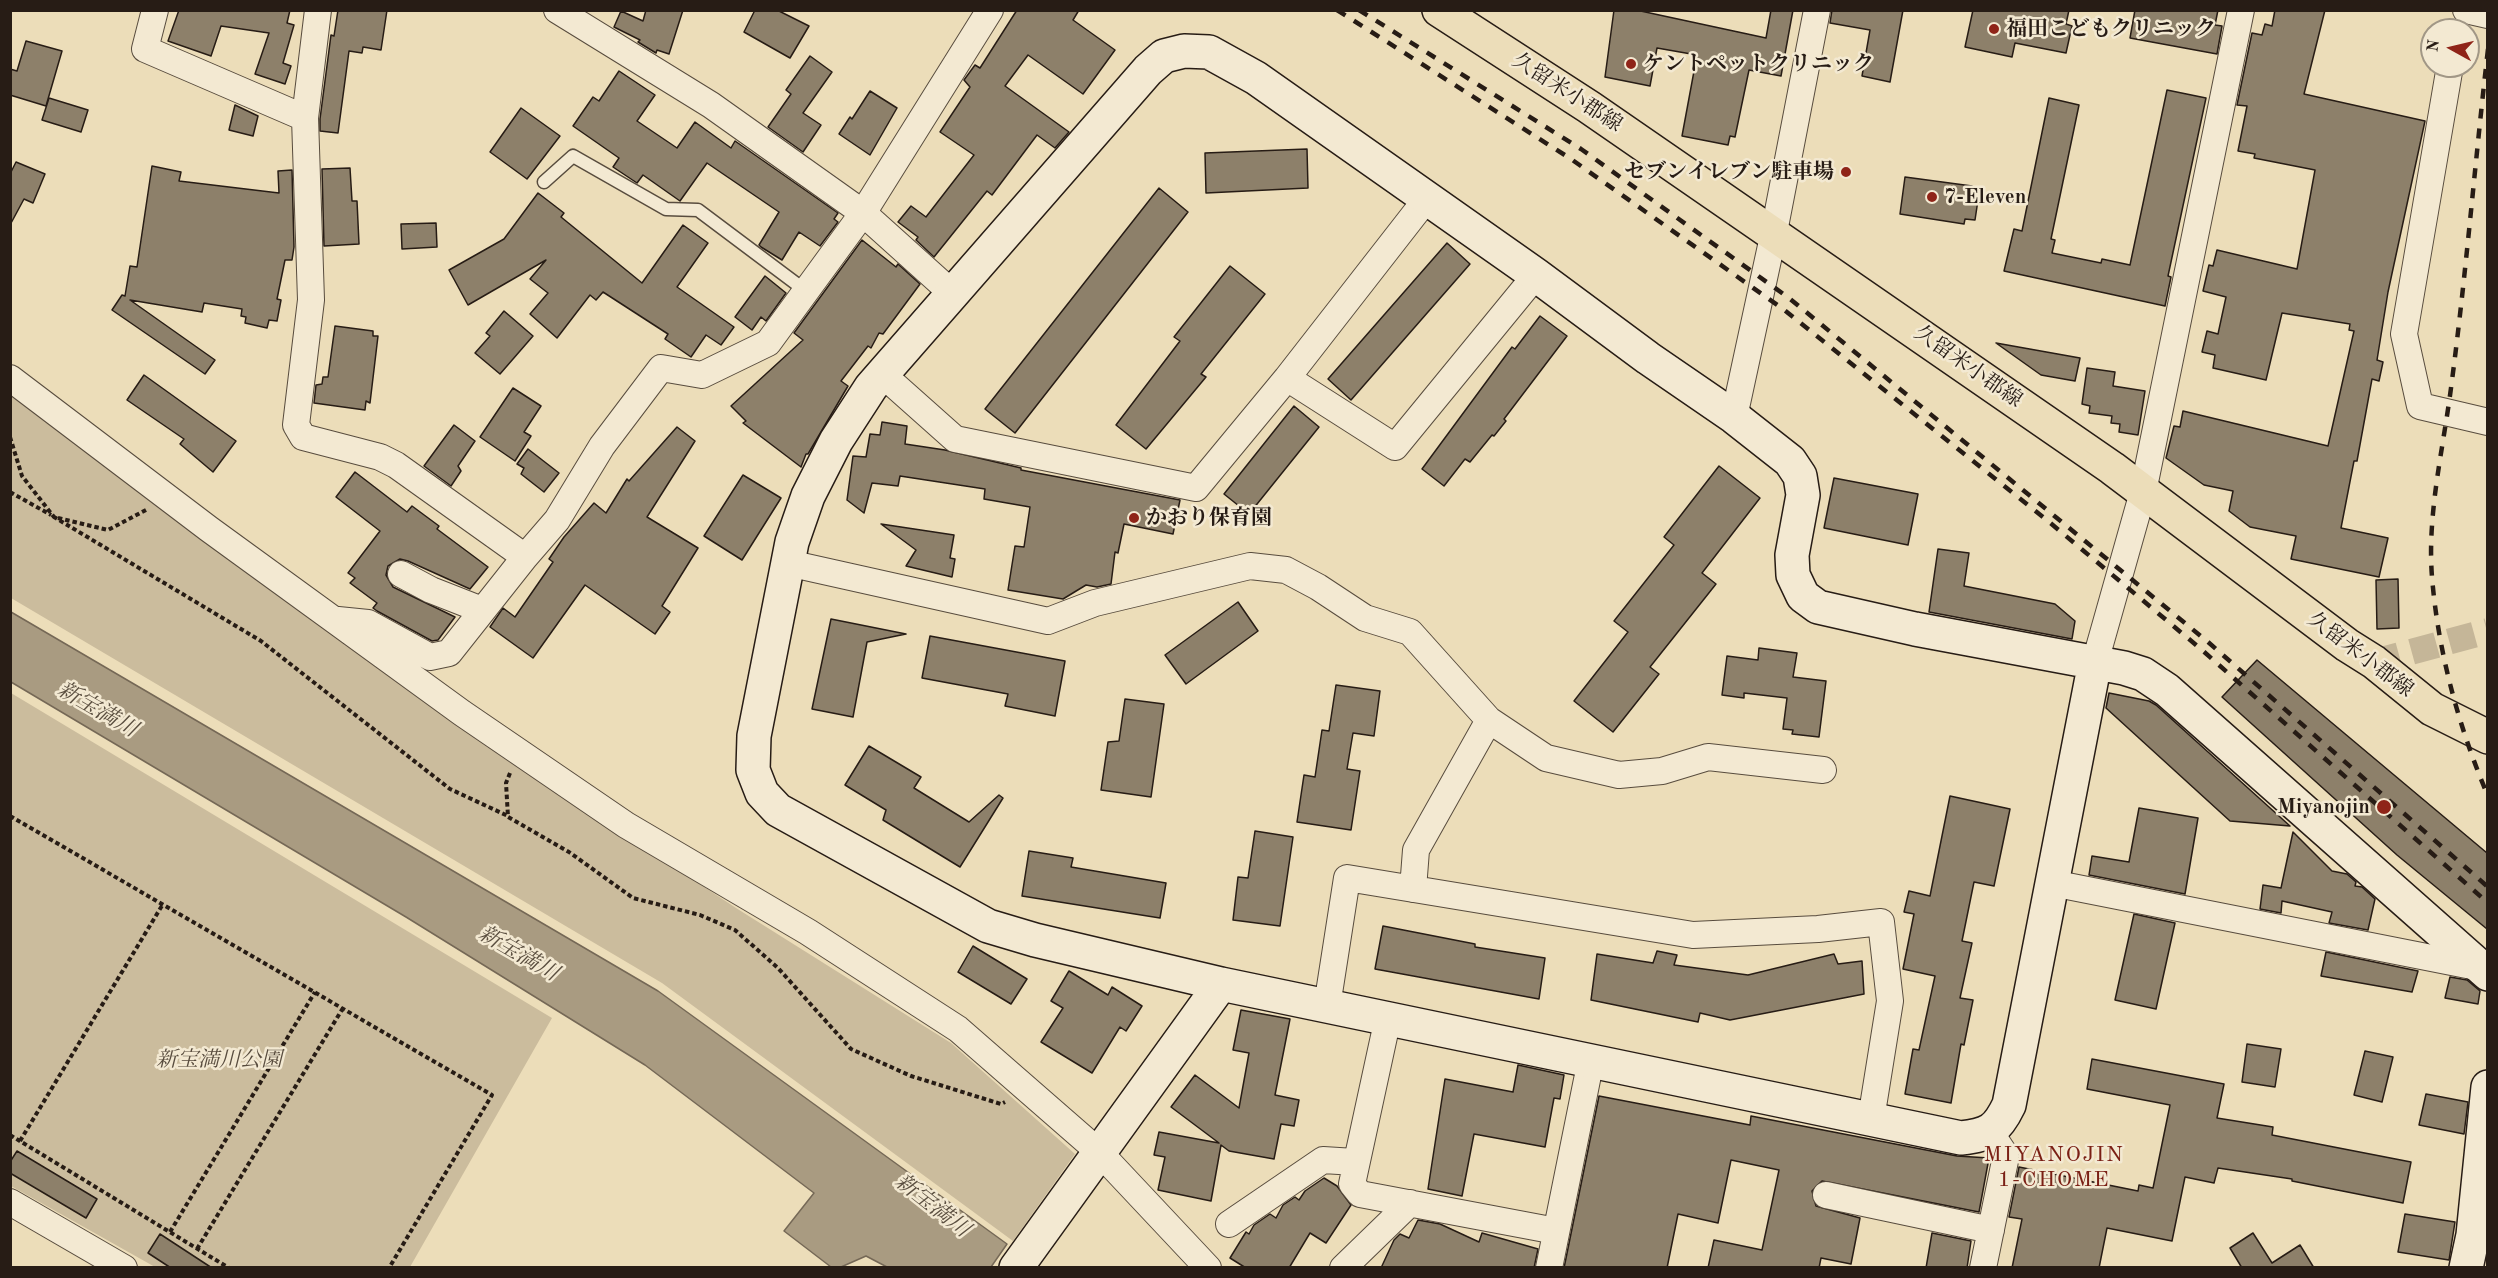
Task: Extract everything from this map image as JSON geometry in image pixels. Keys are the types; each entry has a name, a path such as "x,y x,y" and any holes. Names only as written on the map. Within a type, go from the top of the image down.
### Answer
{"main road":[{"name":"久留米小郡線","path":"1439,10 1589,107 1774,232 2112,468 2374,663 2432,709 2487,737"}],"street":[{"path":"155,10 145,49 305,118"},
{"path":"318,10 305,118 311,300 296,425 303,437 380,457 396,465 525,557"},
{"path":"557,10 711,105 863,213 952,294"},
{"path":"333,619 368,623 430,657 449,653 557,520 602,446 661,368 702,375 768,343 863,213 990,10"},
{"path":"1734,417 1774,232 1817,10"},
{"path":"2241,10 2143,492 2096,662 2009,1105 2001,1120 1990,1132 1961,1138 1221,984 1035,940 988,926 778,810 762,793 753,770 754,736 792,542 808,495 836,441 882,374 1148,70 1164,57 1184,51 1209,52 1257,78 1428,197 1648,358 1734,417 1790,461 1800,476 1803,495 1792,555 1793,575 1803,596 1818,607 1915,629 2096,662 2143,675 2167,690 2482,971"},
{"path":"2466,10 2487,15"},
{"path":"2448,78 2404,333 2420,406 2487,422"},
{"path":"882,374 955,439 1196,488 1287,378 1428,197"},
{"path":"1287,378 1395,447 1536,274"},
{"path":"10,378 333,619 626,825 808,932 958,1029 1099,1152 1208,1268"},
{"path":"788,564 1048,621 1095,603 1250,566 1286,570 1318,587 1365,618 1410,632 1488,720 1546,758 1619,775 1662,771 1708,757 1823,770"},
{"path":"401,574 431,590 482,610"},
{"path":"1413,889 1416,850 1488,720"},
{"path":"1327,1006 1347,878 1693,934 1818,929 1881,922 1890,1001 1871,1119"},
{"path":"2052,883 2482,971"},
{"path":"1016,1268 1221,984"},
{"path":"1388,1018 1352,1184 1360,1194 1556,1231"},
{"path":"1549,1268 1591,1060"},
{"path":"2466,1268 2473,1236 2487,1087"},
{"path":"1983,1268 2006,1156 1990,1132"},
{"path":"1229,1224 1323,1160 1355,1162"},
{"path":"1826,1195 1991,1230"},
{"path":"10,1202 124,1268"},
{"path":"1343,1268 1410,1203"}],"lane":[{"path":"544,182 573,156 666,209 698,210 806,291"}],"path":[{"path":"10,437 22,476 54,517 108,530 141,514 164,494"},
{"path":"10,492 261,641 450,789 508,817 568,852 633,898 700,915 735,930 778,968 851,1049 911,1076 1001,1104 1025,1088"},
{"path":"508,817 506,783 518,750"},
{"path":"10,816 492,1095 389,1268"},
{"path":"20,1141 163,904"},
{"path":"170,1232 315,992"},
{"path":"197,1249 343,1008"},
{"path":"10,1135 229,1268"}],"green space":[{"path":"10,388 445,715 736,908 951,1043 1075,1154 1013,1241 662,983 11,598"},
{"name":"新宝満川公園","path":"11,693 552,1018 410,1267 155,1267 11,1186"}],"water":[{"name":"新宝満川","path":"11,612 658,991 1007,1244 991,1267 887,1267 866,1256 841,1267 831,1267 784,1231 814,1193 645,1065 406,917 11,682"}],"building":[{"path":"179,10 290,10 287,23 294,25 283,63 291,66 285,84 255,74 269,33 221,26 211,56 168,41"},
{"path":"338,10 387,10 381,50 363,47 362,53 349,51 338,133 320,131 320,119 331,35 334,36"},
{"path":"646,10 683,10 669,54 657,50 656,53 638,42 640,40 614,27 621,11 643,21"},
{"path":"755,10 777,10 809,26 790,58 744,32"},
{"path":"1017,10 1079,10 1073,20 1115,50 1083,94 1028,55 1005,86 1069,132 1055,148 1037,135 992,195 987,191 934,257 916,240 918,237 898,222 911,206 926,217 974,155 940,132 970,87 964,80 975,65 980,68"},
{"path":"1614,10 1636,10 1766,38 1771,10 1793,10 1781,76 1749,70 1735,137 1730,136 1728,145 1682,136 1697,55 1657,48 1650,86 1605,77"},
{"path":"1832,10 1903,10 1890,82 1862,76 1870,30 1830,23"},
{"path":"1973,10 2069,10 2066,24 2072,26 2066,53 2015,43 2012,57 1965,47"},
{"path":"2135,10 2218,10 2215,25 2222,26 2217,54 2130,38"},
{"path":"2275,10 2325,10 2304,94 2425,121 2388,292 2377,360 2383,362 2379,381 2372,379 2357,461 2354,461 2341,528 2388,538 2379,577 2291,559 2296,536 2250,527 2229,511 2233,491 2204,485 2166,458 2174,426 2180,427 2183,411 2328,446 2354,331 2349,330 2350,324 2282,313 2266,380 2213,368 2215,355 2202,352 2207,331 2218,334 2226,297 2203,291 2209,265 2213,266 2217,250 2297,269 2315,170 2254,158 2255,154 2238,151 2247,106 2237,105 2252,33 2262,35 2265,24 2272,26"},
{"path":"26,41 62,51 46,106 10,95 10,69 17,71"},
{"path":"810,56 832,72 803,113 821,125 803,152 768,127 791,94 786,90"},
{"path":"619,71 655,95 637,121 677,148 695,122 731,148 735,141 838,213 834,219 838,222 820,246 799,232 782,260 761,247 759,245 779,212 707,163 680,201 643,175 637,183 613,167 619,158 573,126 593,97 599,101"},
{"path":"2167,90 2206,98 2168,276 2171,277 2165,306 2004,271 2014,229 2022,231 2049,98 2079,105 2051,239 2055,240 2052,253 2101,263 2102,259 2130,265"},
{"path":"870,91 897,108 870,155 839,134"},
{"path":"49,98 88,110 81,132 42,120"},
{"path":"235,105 258,116 253,136 229,130"},
{"path":"521,108 560,136 527,179 490,152"},
{"path":"1307,149 1308,188 1206,193 1205,153"},
{"path":"16,162 45,174 33,203 24,199 10,225 10,174"},
{"path":"152,166 181,172 179,181 279,193 278,171 292,170 294,247 292,260 285,260 277,299 281,300 277,321 269,320 267,328 245,323 246,317 241,316 242,309 204,303 202,312 130,300 215,360 205,374 112,310 122,295 125,296 130,266 137,267"},
{"path":"350,168 352,201 357,201 359,244 324,246 322,169"},
{"path":"1905,177 1972,186 1970,199 1978,200 1975,220 1965,219 1964,224 1900,214"},
{"path":"1159,188 1188,212 1015,433 985,409"},
{"path":"538,193 564,213 561,217 642,283 683,225 708,243 677,287 734,327 721,345 706,335 691,357 665,339 668,334 603,292 596,300 590,295 557,338 530,314 548,293 530,279 546,260 468,305 449,270 504,239"},
{"path":"436,223 437,247 402,249 401,224"},
{"path":"862,240 896,267 898,264 920,284 883,334 879,333 871,348 868,346 841,381 848,386 806,454 801,467 743,423 746,421 731,406 803,340 794,333"},
{"path":"1447,243 1470,264 1351,400 1328,379"},
{"path":"1230,266 1265,294 1201,374 1206,377 1146,449 1116,425 1180,341 1174,337"},
{"path":"765,276 786,293 766,321 761,317 752,330 735,317"},
{"path":"504,311 533,336 500,374 475,353 490,336 486,333"},
{"path":"1540,316 1567,336 1504,419 1506,421 1494,436 1492,435 1470,462 1465,459 1444,486 1422,469 1512,347 1515,349"},
{"path":"335,326 373,331 373,336 378,336 370,403 366,401 365,410 314,403 316,385 322,384 323,377 328,377"},
{"path":"1996,343 2080,358 2075,381 2041,375"},
{"path":"2087,368 2115,372 2113,386 2145,391 2138,435 2119,432 2120,424 2111,423 2112,416 2089,413 2090,406 2082,404"},
{"path":"144,375 236,441 213,472 180,444 184,439 127,400"},
{"path":"513,388 541,406 524,432 531,436 515,461 480,437"},
{"path":"1294,406 1319,427 1249,514 1224,494"},
{"path":"882,422 907,426 905,444 945,450 1021,468 1021,470 1180,500 1173,534 1124,524 1118,553 1115,552 1111,584 1097,587 1086,585 1063,599 1008,590 1015,546 1024,547 1030,507 984,499 985,489 900,476 898,486 872,483 864,513 847,500 853,456 866,457 870,434 880,435"},
{"path":"454,425 475,441 458,466 461,471 451,486 424,466"},
{"path":"677,427 695,441 647,517 698,548 662,606 670,612 655,634 585,585 533,658 490,627 503,608 515,617 553,562 549,559 564,537 594,503 606,513 627,479 629,481"},
{"path":"528,449 559,473 544,492 521,474 524,468 517,464"},
{"path":"1719,466 1760,498 1702,573 1716,584 1650,667 1659,674 1613,732 1574,701 1628,632 1614,621 1674,545 1664,537"},
{"path":"355,472 407,512 412,506 439,526 437,529 488,567 470,589 408,561 400,559 388,566 386,575 393,587 455,617 438,640 432,641 377,611 373,608 377,603 350,583 355,578 348,573 380,531 336,497"},
{"path":"743,475 781,498 742,560 704,536"},
{"path":"1834,478 1918,494 1908,545 1824,528"},
{"path":"881,524 954,535 950,558 955,559 952,577 906,566 916,550"},
{"path":"1938,549 1969,553 1964,586 2055,604 2075,621 2072,639 1929,612"},
{"path":"2398,579 2399,628 2377,629 2376,580"},
{"path":"1238,602 1258,631 1186,684 1165,655"},
{"path":"831,619 906,634 867,642 853,717 812,709"},
{"path":"930,636 1065,661 1055,716 1005,706 1008,694 922,678"},
{"path":"1759,648 1797,653 1793,677 1826,681 1819,737 1792,734 1793,730 1783,729 1787,698 1744,693 1744,698 1722,695 1727,656 1758,660"},
{"path":"2257,660 2487,853 2487,929 2397,855 2222,697"},
{"path":"1336,685 1380,691 1374,736 1353,733 1347,769 1360,771 1351,830 1297,822 1304,775 1315,777 1322,730 1329,731"},
{"path":"2109,693 2149,701 2156,705 2290,826 2230,821 2106,708"},
{"path":"1125,699 1164,704 1151,797 1101,790 1108,742 1119,741"},
{"path":"869,746 921,777 914,788 969,822 999,795 1003,798 960,867 883,820 886,810 845,785"},
{"path":"1950,796 2010,809 1994,886 1974,882 1962,941 1972,943 1960,998 1973,1000 1964,1045 1961,1044 1951,1103 1905,1094 1913,1049 1919,1050 1935,976 1903,969 1914,914 1904,912 1909,891 1930,896"},
{"path":"2139,808 2198,818 2185,894 2089,875 2092,856 2129,862"},
{"path":"1255,831 1293,837 1280,926 1233,920 1238,877 1248,878"},
{"path":"2293,832 2332,871 2347,874 2356,882 2355,886 2362,887 2375,899 2368,930 2329,923 2332,912 2282,901 2281,913 2260,909 2263,885 2281,888"},
{"path":"1029,851 1073,858 1071,867 1166,883 1160,918 1022,896"},
{"path":"2134,914 2175,923 2156,1009 2115,1000"},
{"path":"1383,926 1475,944 1475,947 1545,958 1539,999 1375,969"},
{"path":"973,946 1027,979 1011,1004 958,972"},
{"path":"1657,951 1677,955 1674,965 1748,975 1834,954 1838,964 1862,961 1864,994 1730,1020 1700,1013 1698,1022 1591,1000 1597,954 1653,963"},
{"path":"2326,952 2418,971 2412,992 2321,976"},
{"path":"1069,971 1108,995 1112,987 1142,1006 1126,1031 1120,1027 1092,1073 1041,1042 1063,1008 1051,1001"},
{"path":"2450,977 2467,980 2480,991 2478,1004 2445,998"},
{"path":"1241,1010 1290,1019 1275,1095 1299,1100 1294,1126 1281,1124 1274,1159 1229,1151 1221,1145 1211,1201 1158,1190 1165,1157 1154,1155 1159,1132 1219,1143 1171,1107 1195,1075 1239,1108 1249,1053 1233,1050"},
{"path":"2247,1044 2281,1049 2275,1087 2242,1082"},
{"path":"2365,1051 2393,1057 2382,1102 2354,1095"},
{"path":"2092,1059 2224,1084 2217,1118 2273,1127 2272,1135 2411,1162 2403,1203 2292,1181 2292,1179 2218,1168 2214,1183 2185,1177 2172,1241 2107,1228 2099,1268 2012,1268 2022,1219 2009,1217 2019,1167 2138,1191 2139,1185 2153,1188 2170,1105 2087,1089"},
{"path":"1518,1065 1564,1075 1560,1099 1554,1098 1545,1147 1474,1134 1462,1196 1428,1189 1445,1079 1513,1092"},
{"path":"2426,1094 2468,1102 2464,1134 2419,1125"},
{"path":"1599,1096 1750,1125 1751,1116 1957,1156 1989,1158 1979,1212 1822,1181 1812,1191 1816,1206 1860,1218 1851,1264 1821,1258 1819,1268 1708,1268 1714,1240 1762,1250 1779,1170 1731,1160 1718,1223 1678,1214 1667,1268 1564,1268"},
{"path":"17,1151 97,1199 86,1218 10,1173 10,1162"},
{"path":"1324,1178 1337,1186 1351,1205 1326,1243 1310,1233 1289,1268 1246,1268 1230,1258 1246,1232 1249,1234 1254,1225 1270,1214 1276,1218 1283,1205 1295,1197 1299,1200 1305,1191"},
{"path":"2405,1214 2455,1222 2449,1260 2398,1252"},
{"path":"1418,1220 1440,1224 1479,1242 1482,1233 1538,1249 1534,1268 1381,1268 1394,1240 1400,1234 1409,1238"},
{"path":"1932,1233 1971,1241 1967,1268 1926,1268"},
{"path":"2253,1233 2272,1263 2300,1245 2314,1268 2242,1268 2230,1248"},
{"path":"160,1234 212,1268 171,1268 148,1253"}],"tunnel":[{"path":"2374,662 2488,631"}],"railway":[{"path":"1337,10 1571,159 1783,309 2048,521 2202,650 2488,903"},
{"path":"1359,10 1581,149 1789,298 2208,642 2488,887"},
{"path":"2488,49 2456,346 2434,506 2431,553 2439,633 2451,689 2468,744 2488,796"}],"place":[{"name":"福田こどもクリニック","path":"1994,29"},
{"name":"ケントペットクリニック","path":"1631,64"},
{"name":"セブンイレブン駐車場","path":"1846,172"},
{"name":"7-Eleven","path":"1932,197"},
{"name":"かおり保育園","path":"1134,518"},
{"name":"Miyanojin","path":"2384,807"}],"district":[{"name":"MIYANOJIN 1-CHOME","path":"2054,1168"}]}
